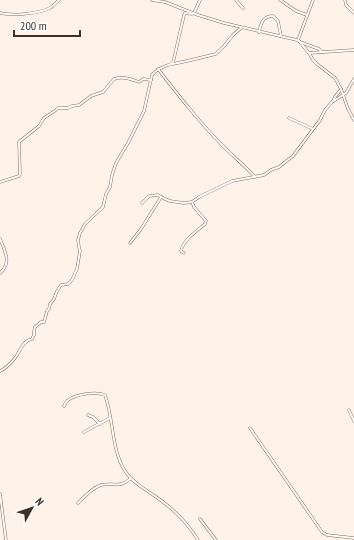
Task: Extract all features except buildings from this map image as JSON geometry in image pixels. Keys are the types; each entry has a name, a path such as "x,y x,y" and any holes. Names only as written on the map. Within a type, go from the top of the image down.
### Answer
{"street":[{"path":"0,13 15,15 36,12 51,7 59,0"},
{"path":"152,0 165,1 194,13 241,28 298,41 319,49 322,52"},
{"path":"194,13 200,0"},
{"path":"236,0 243,8"},
{"path":"280,0 296,11 307,15"},
{"path":"298,41 313,0"},
{"path":"345,0 346,5 354,12"},
{"path":"172,64 184,15 185,13 194,13"},
{"path":"259,32 264,19 273,16 278,21 281,36"},
{"path":"0,371 4,370 14,359 22,346 28,340 32,339 35,327 41,322 44,322 50,304 61,286 72,281 76,273 80,254 78,244 80,233 85,224 103,207 115,167 144,111 150,80 154,72 164,66 187,62 216,54 241,28"},
{"path":"298,41 313,60 335,78 354,120"},
{"path":"309,53 354,50"},
{"path":"158,69 200,121 255,177"},
{"path":"0,182 19,176 19,142 39,126 44,118 58,108 67,108 79,105 91,96 103,92 116,78 123,77 139,82 142,80 150,80"},
{"path":"332,102 349,90 354,79"},
{"path":"142,203 149,196 158,195 170,201 184,203 192,202 232,181 264,175 269,170 279,167 293,156 341,89"},
{"path":"289,118 313,129"},
{"path":"130,243 141,229 161,197"},
{"path":"184,253 181,249 186,241 205,224 206,221 194,207 192,202"},
{"path":"0,239 7,258 3,270 0,273"},
{"path":"64,406 67,401 78,396 92,393 104,394 106,396 114,439 125,471 131,478 167,505 186,522 198,540"},
{"path":"349,410 354,421"},
{"path":"88,415 100,424"},
{"path":"84,432 110,418"},
{"path":"250,428 322,532 327,535 354,538"},
{"path":"78,503 98,486 106,484 122,484 131,478"},
{"path":"0,494 6,540"},
{"path":"200,518 216,540"}]}
